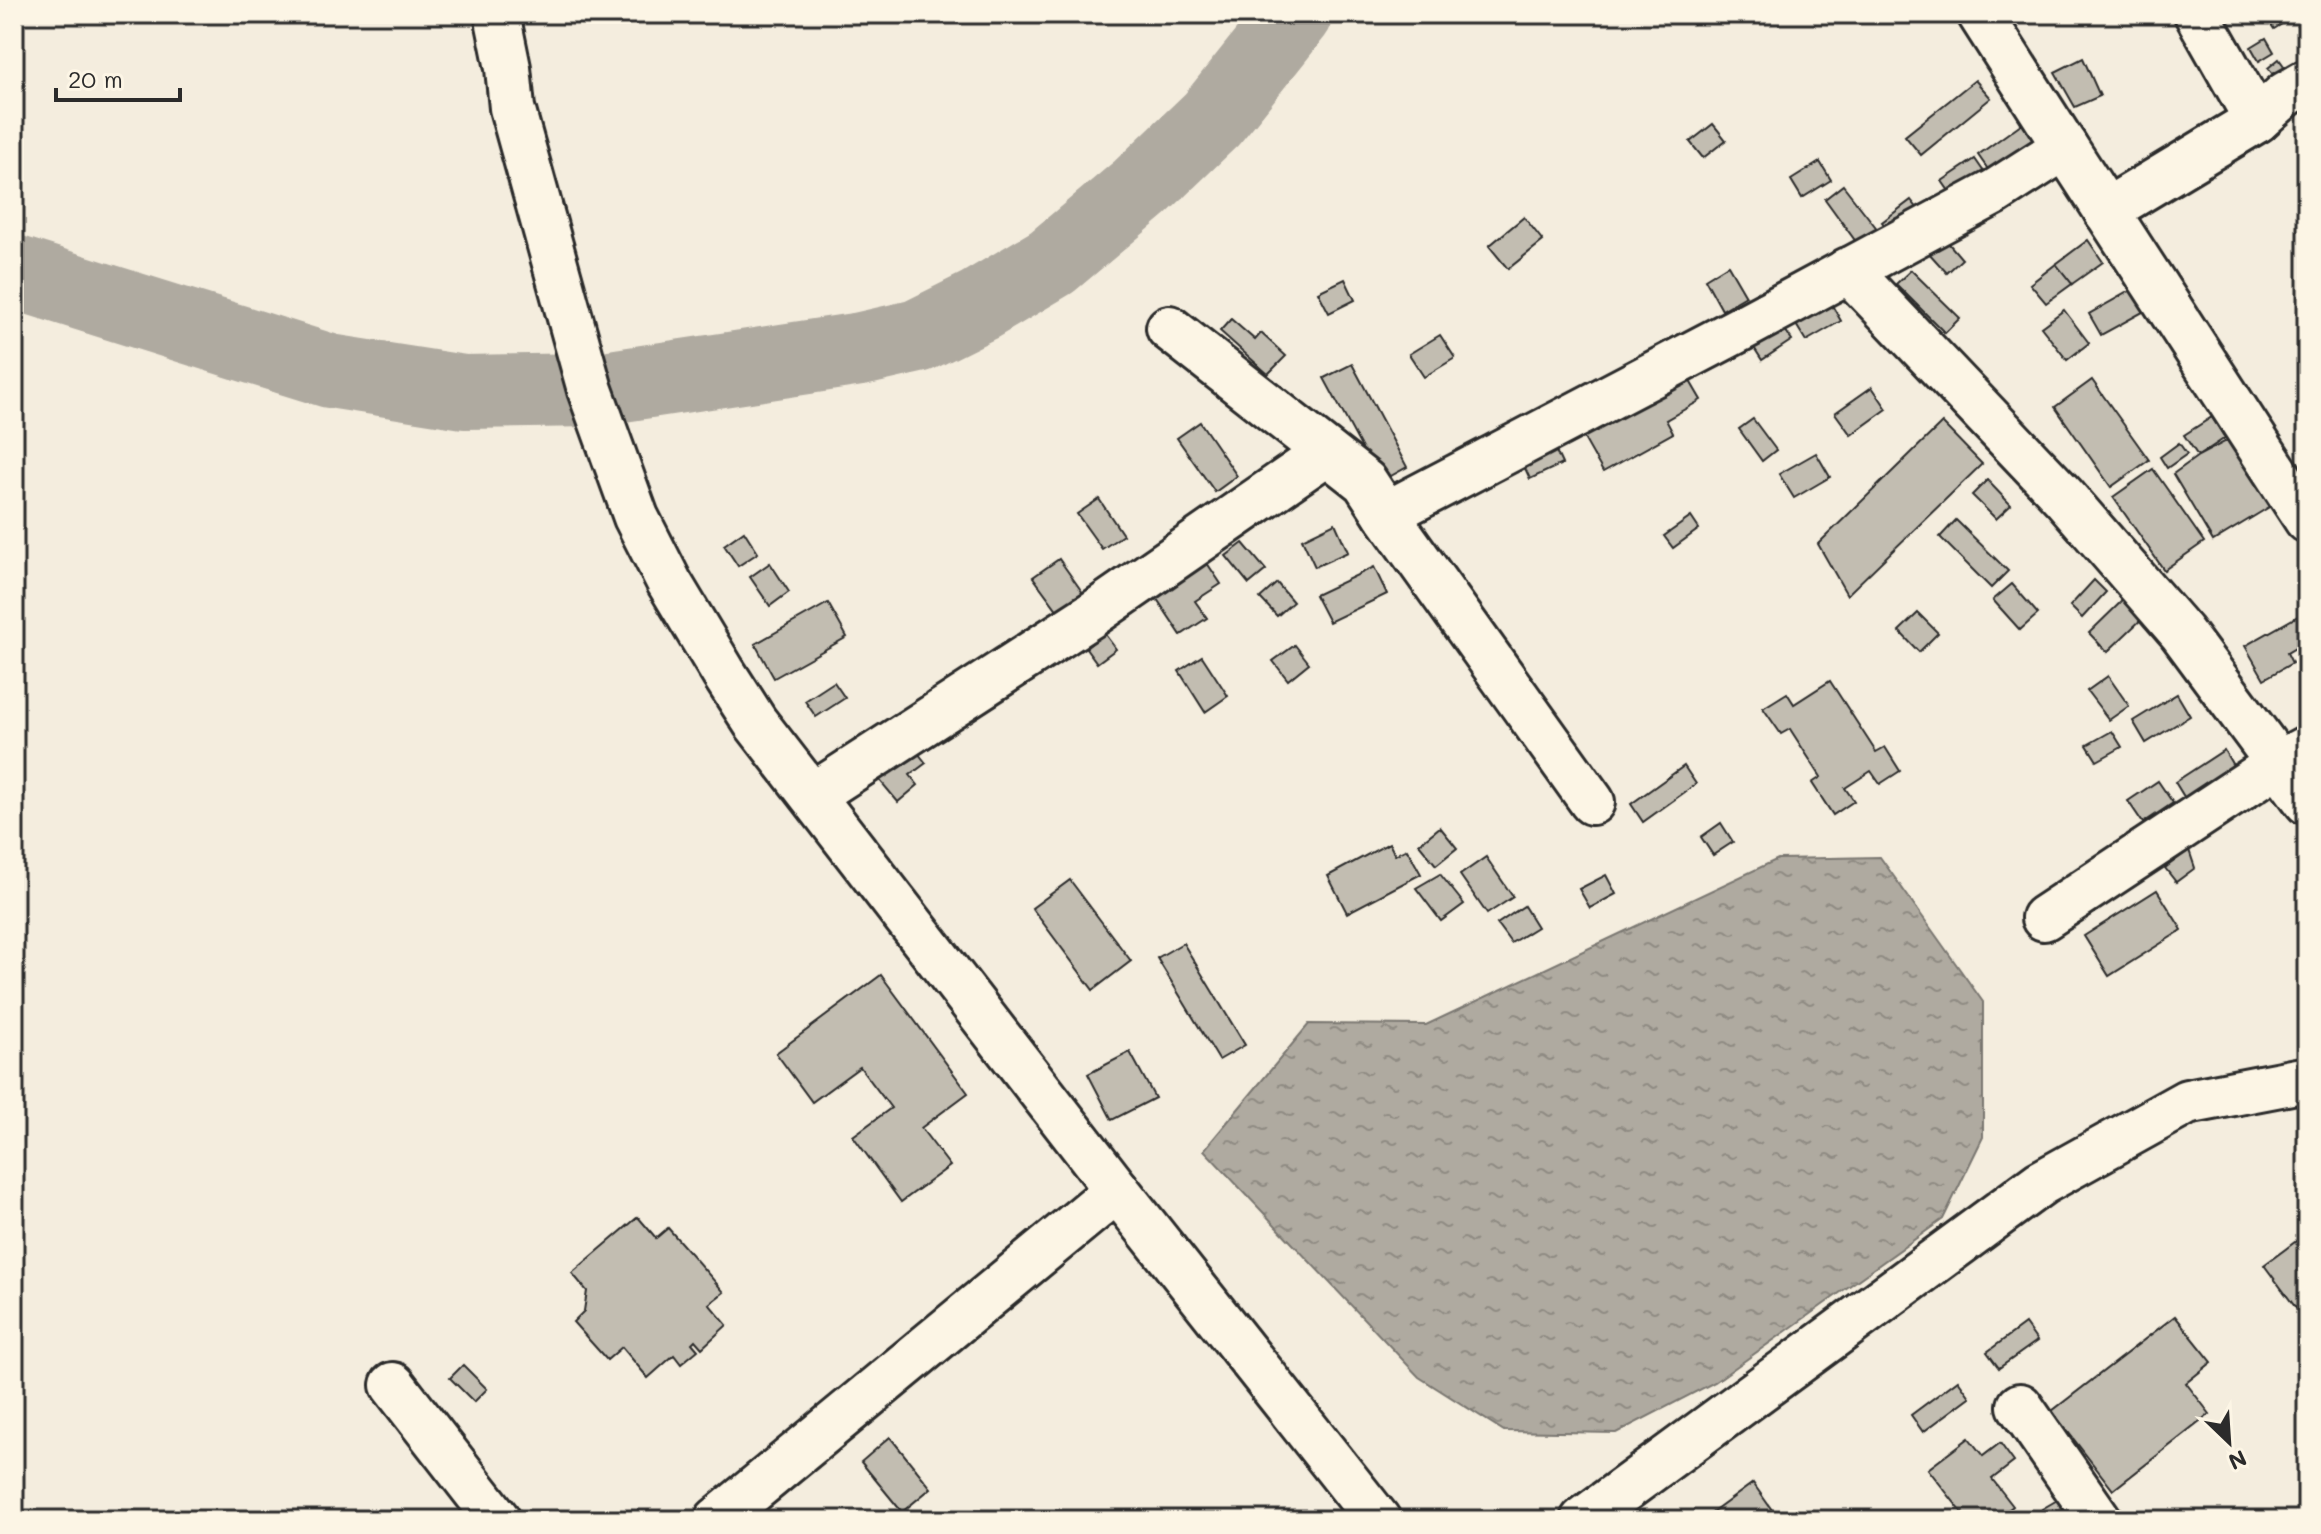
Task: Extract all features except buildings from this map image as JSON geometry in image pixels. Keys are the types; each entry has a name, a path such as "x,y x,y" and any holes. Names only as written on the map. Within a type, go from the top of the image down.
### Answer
{"street":[{"path":"497,14 512,108 590,390 636,517 669,582 755,722 1117,1190 1378,1520"},
{"path":"1980,14 2106,211 2302,501"},
{"path":"2197,14 2257,120"},
{"path":"2106,211 2257,120 2286,94 2307,82"},
{"path":"1386,514 1995,192 2065,147"},
{"path":"1848,270 2064,497 2293,756 2307,802"},
{"path":"1169,328 1365,482 1592,802"},
{"path":"813,795 1093,614 1326,453"},
{"path":"2044,918 2293,756"},
{"path":"1583,1520 2041,1183 2187,1102 2307,1079"},
{"path":"717,1520 1117,1190"},
{"path":"393,1385 498,1520"},
{"path":"2020,1406 2099,1520"}],"water":[{"path":"1880,857 1983,1002 1983,1137 1943,1219 1715,1382 1616,1433 1504,1431 1419,1377 1204,1150 1309,1024 1426,1025 1778,859"}],"waterway":[{"path":"14,272 330,371 464,392 590,390 861,349 918,336 980,305 1052,262 1140,188 1212,119 1296,14"}]}
